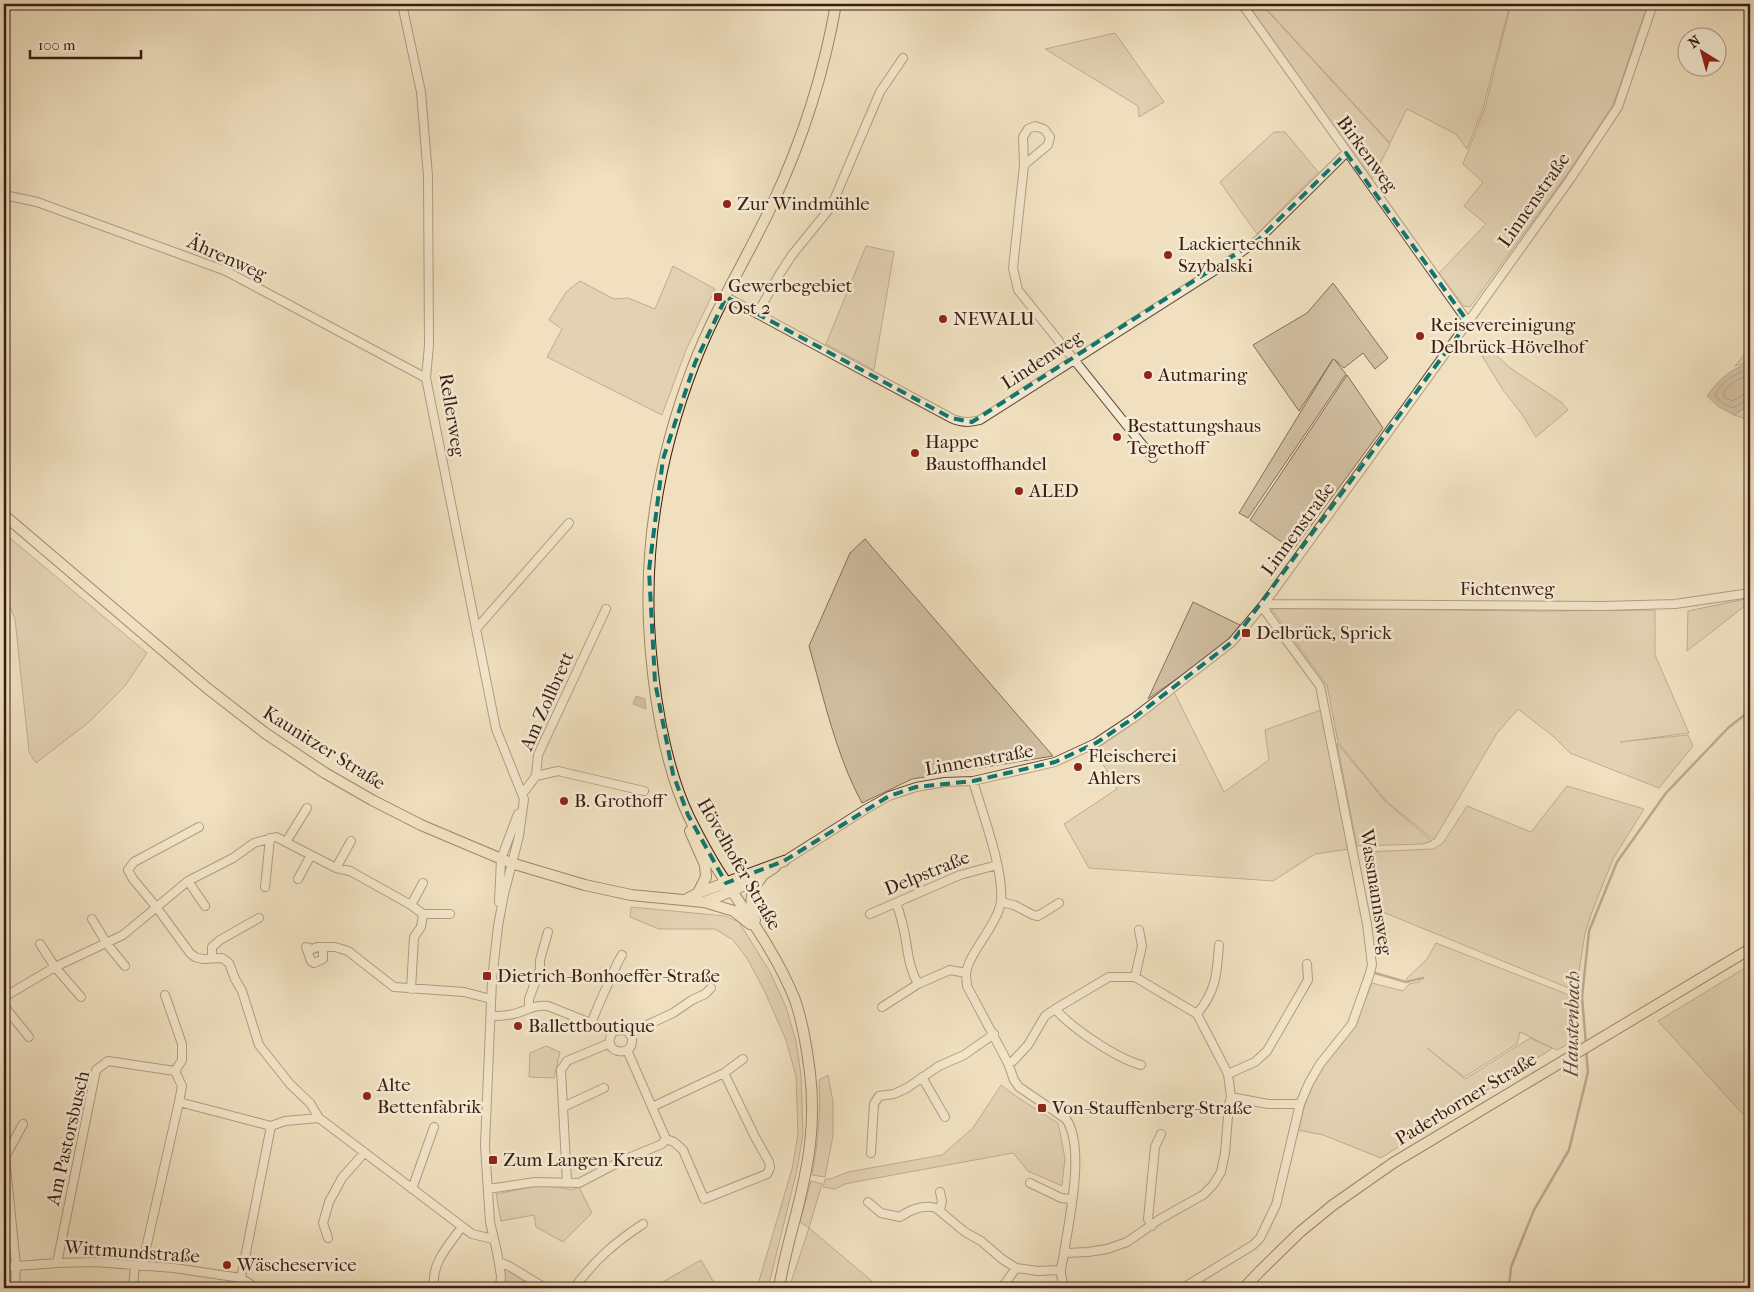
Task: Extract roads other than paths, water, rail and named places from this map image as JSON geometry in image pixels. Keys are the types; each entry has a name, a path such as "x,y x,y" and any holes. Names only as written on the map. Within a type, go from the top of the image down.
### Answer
{"main road":[{"name":"Hövelhofer Straße","path":"779,1288 805,1177 811,1139 812,1106 806,1047 795,1002 779,966 726,883 688,815 673,774 655,682 649,624 649,570 653,522 663,460 679,406 695,363 772,206 797,147 817,86 836,4"},
{"name":"Kaunitzer Straße","path":"4,515 207,688 265,732 325,773 372,800 422,825 506,861 585,885 631,895 704,902"},
{"path":"688,815 690,831 704,866 706,877 698,893"},
{"path":"704,902 733,892 764,875 784,860"},
{"path":"684,901 698,893 784,860"},
{"path":"758,931 751,905 754,887 764,875"},
{"path":"704,902 734,912 758,931"},
{"name":"Paderborner Straße","path":"1244,1288 1300,1232 1333,1205 1393,1163 1750,950"}],"street":[{"name":"Rellerweg","path":"402,4 421,92 428,176 429,345 426,378 496,729 523,793"},
{"name":"Birkenweg","path":"1242,4 1346,153 1468,322"},
{"name":"Linnenstraße","path":"784,860 889,796 925,786 973,781 1055,762 1096,743 1135,716 1232,642 1264,604 1468,322 1571,178 1618,107 1653,4"},
{"path":"757,314 778,275 831,207 880,92 903,58"},
{"path":"1024,164 1048,145 1050,137 1044,129 1035,126 1028,129 1023,137 1024,164 1013,268 1018,290 1153,458"},
{"name":"Lindenweg","path":"726,297 958,421 972,422 980,420 1073,359 1225,264 1258,240 1346,153"},
{"name":"Ährenweg","path":"4,195 36,202 226,271 426,378"},
{"path":"476,629 569,523"},
{"name":"Fichtenweg","path":"1264,604 1603,606 1676,604 1750,593"},
{"name":"Wassmannsweg","path":"1184,1288 1253,1245 1260,1238 1276,1205 1300,1104 1320,1064 1352,1024 1370,976 1372,965 1368,924 1320,686 1266,612 1264,604"},
{"name":"Am Zollbrett","path":"523,793 536,776 538,755 606,609"},
{"path":"536,776 558,770 644,791"},
{"path":"973,781 997,865 1001,902 993,923 970,962 966,973 967,986 994,1034 1014,1080 1019,1087 1066,1119 1071,1125 1075,1137 1076,1154 1072,1199 1065,1253 1060,1270 1060,1277 1065,1288"},
{"path":"500,1288 498,1262 490,1222 485,1146 492,1016 491,998 510,833 523,805 523,793"},
{"path":"286,842 306,808"},
{"path":"199,827 134,862 128,870 133,879 190,953 195,957 222,958 229,963 242,991 259,1045 290,1084 310,1103 319,1118 472,1234 493,1239"},
{"path":"4,996 55,967 123,935 188,882 233,858 254,843 276,836 336,868 350,871 411,905 423,914 450,914"},
{"path":"265,887 270,838"},
{"path":"336,868 351,840"},
{"path":"298,879 311,855"},
{"name":"Delpstraße","path":"870,914 960,875 997,865"},
{"path":"188,882 205,906"},
{"path":"411,905 423,883"},
{"path":"1001,902 1038,916 1059,904"},
{"path":"896,903 904,927 906,951 911,973 918,984"},
{"path":"411,989 414,937 421,927 423,914"},
{"path":"212,958 212,947 220,940 259,918"},
{"path":"92,920 107,944 125,966"},
{"path":"1135,977 1142,946 1139,930"},
{"path":"529,1008 529,999 540,970 540,960 548,932"},
{"path":"40,944 55,967 81,998"},
{"path":"1196,1014 1206,1002 1216,978 1219,945"},
{"path":"320,947 335,947 348,951 394,987 464,992 491,998"},
{"path":"591,1024 603,992 622,955"},
{"path":"1228,1074 1255,1062 1267,1051 1308,980 1307,964"},
{"path":"882,1007 918,984 950,970 966,973"},
{"path":"1008,1063 1013,1061 1028,1045 1045,1016 1055,1009 1109,977 1135,977 1196,1014 1228,1074 1231,1097 1225,1154 1221,1172 1213,1185 1203,1194 1127,1242 1108,1249 1065,1253"},
{"path":"630,1035 634,1031 673,1013 705,994 711,988"},
{"path":"133,1288 182,1086 175,1071 182,1060 182,1044 166,994"},
{"path":"492,1016 519,1013 538,1005 548,1006 614,1032"},
{"path":"4,1006 29,1037"},
{"path":"1055,1009 1066,1022 1126,1061 1141,1065"},
{"path":"626,1031 630,1035 632,1040 627,1050 619,1052 610,1043 610,1037 614,1032 626,1031"},
{"path":"870,1153 874,1104 879,1096 894,1094 908,1088 939,1066 964,1055 994,1034"},
{"path":"567,1182 561,1074 567,1061 610,1043"},
{"path":"627,1050 666,1140"},
{"path":"652,1107 724,1073 743,1059"},
{"name":"Am Pastorsbusch","path":"57,1263 96,1070 108,1061 175,1071"},
{"path":"666,1140 674,1142 683,1150 704,1199 767,1174 770,1168 769,1162 754,1137 724,1073"},
{"path":"922,1077 945,1117"},
{"path":"563,1107 604,1088"},
{"path":"1231,1097 1268,1104 1300,1104"},
{"path":"179,1102 271,1126 284,1121 319,1118"},
{"path":"15,1288 16,1266 6,1187 5,1157 23,1124"},
{"path":"241,1278 271,1126"},
{"path":"412,1189 434,1127"},
{"path":"1152,1226 1148,1219 1155,1146 1161,1134"},
{"path":"488,1188 535,1182 579,1183 621,1161 662,1144 666,1140"},
{"path":"328,1238 323,1223 329,1202 342,1178 364,1153"},
{"path":"1030,1183 1061,1198 1072,1199"},
{"path":"940,1192 942,1200 940,1210"},
{"path":"868,1202 882,1213 900,1217 910,1210 932,1206 940,1210 958,1227 981,1241 1016,1268 1038,1272 1060,1270"},
{"path":"574,1288 592,1264 620,1239 644,1224"},
{"path":"434,1288 433,1276 440,1257 462,1227"},
{"name":"Wittmundstraße","path":"4,1267 95,1262 139,1265 241,1278 256,1288"},
{"path":"498,1262 509,1266 546,1288"},
{"path":"1002,1288 1016,1268"}],"water":[{"path":"1750,363 1750,403 1734,415 1719,407 1707,396 1726,375"},
{"path":"636,696 645,699 646,709 633,704"}],"waterway":[{"name":"Haustenbach","path":"1586,1044 1582,997 1589,931 1617,862 1666,793 1729,727 1750,711"},
{"path":"1375,973 1406,982 1423,978"},
{"name":"Haustenbach","path":"1509,1288 1511,1267 1534,1210 1569,1150 1588,1072 1586,1050"}],"place":[{"name":"Zur Windmühle","path":"727,204"},
{"name":"Lackiertechnik Szybalski","path":"1168,255"},
{"name":"Gewerbegebiet Ost 2","path":"718,297"},
{"name":"NEWALU","path":"943,319"},
{"name":"Reisevereinigung Delbrück-Hövelhof","path":"1420,336"},
{"name":"Autmaring","path":"1148,375"},
{"name":"Bestattungshaus Tegethoff","path":"1117,437"},
{"name":"Happe Baustoffhandel","path":"915,453"},
{"name":"ALED","path":"1019,491"},
{"name":"Delbrück, Sprick","path":"1246,633"},
{"name":"Fleischerei Ahlers","path":"1078,767"},
{"name":"B. Grothoff","path":"564,801"},
{"name":"Dietrich-Bonhoeffer-Straße","path":"487,976"},
{"name":"Ballettboutique","path":"518,1026"},
{"name":"Alte Bettenfabrik","path":"367,1096"},
{"name":"Von-Stauffenberg-Straße","path":"1042,1108"},
{"name":"Zum Langen Kreuz","path":"493,1160"},
{"name":"Wäscheservice","path":"227,1265"}]}
